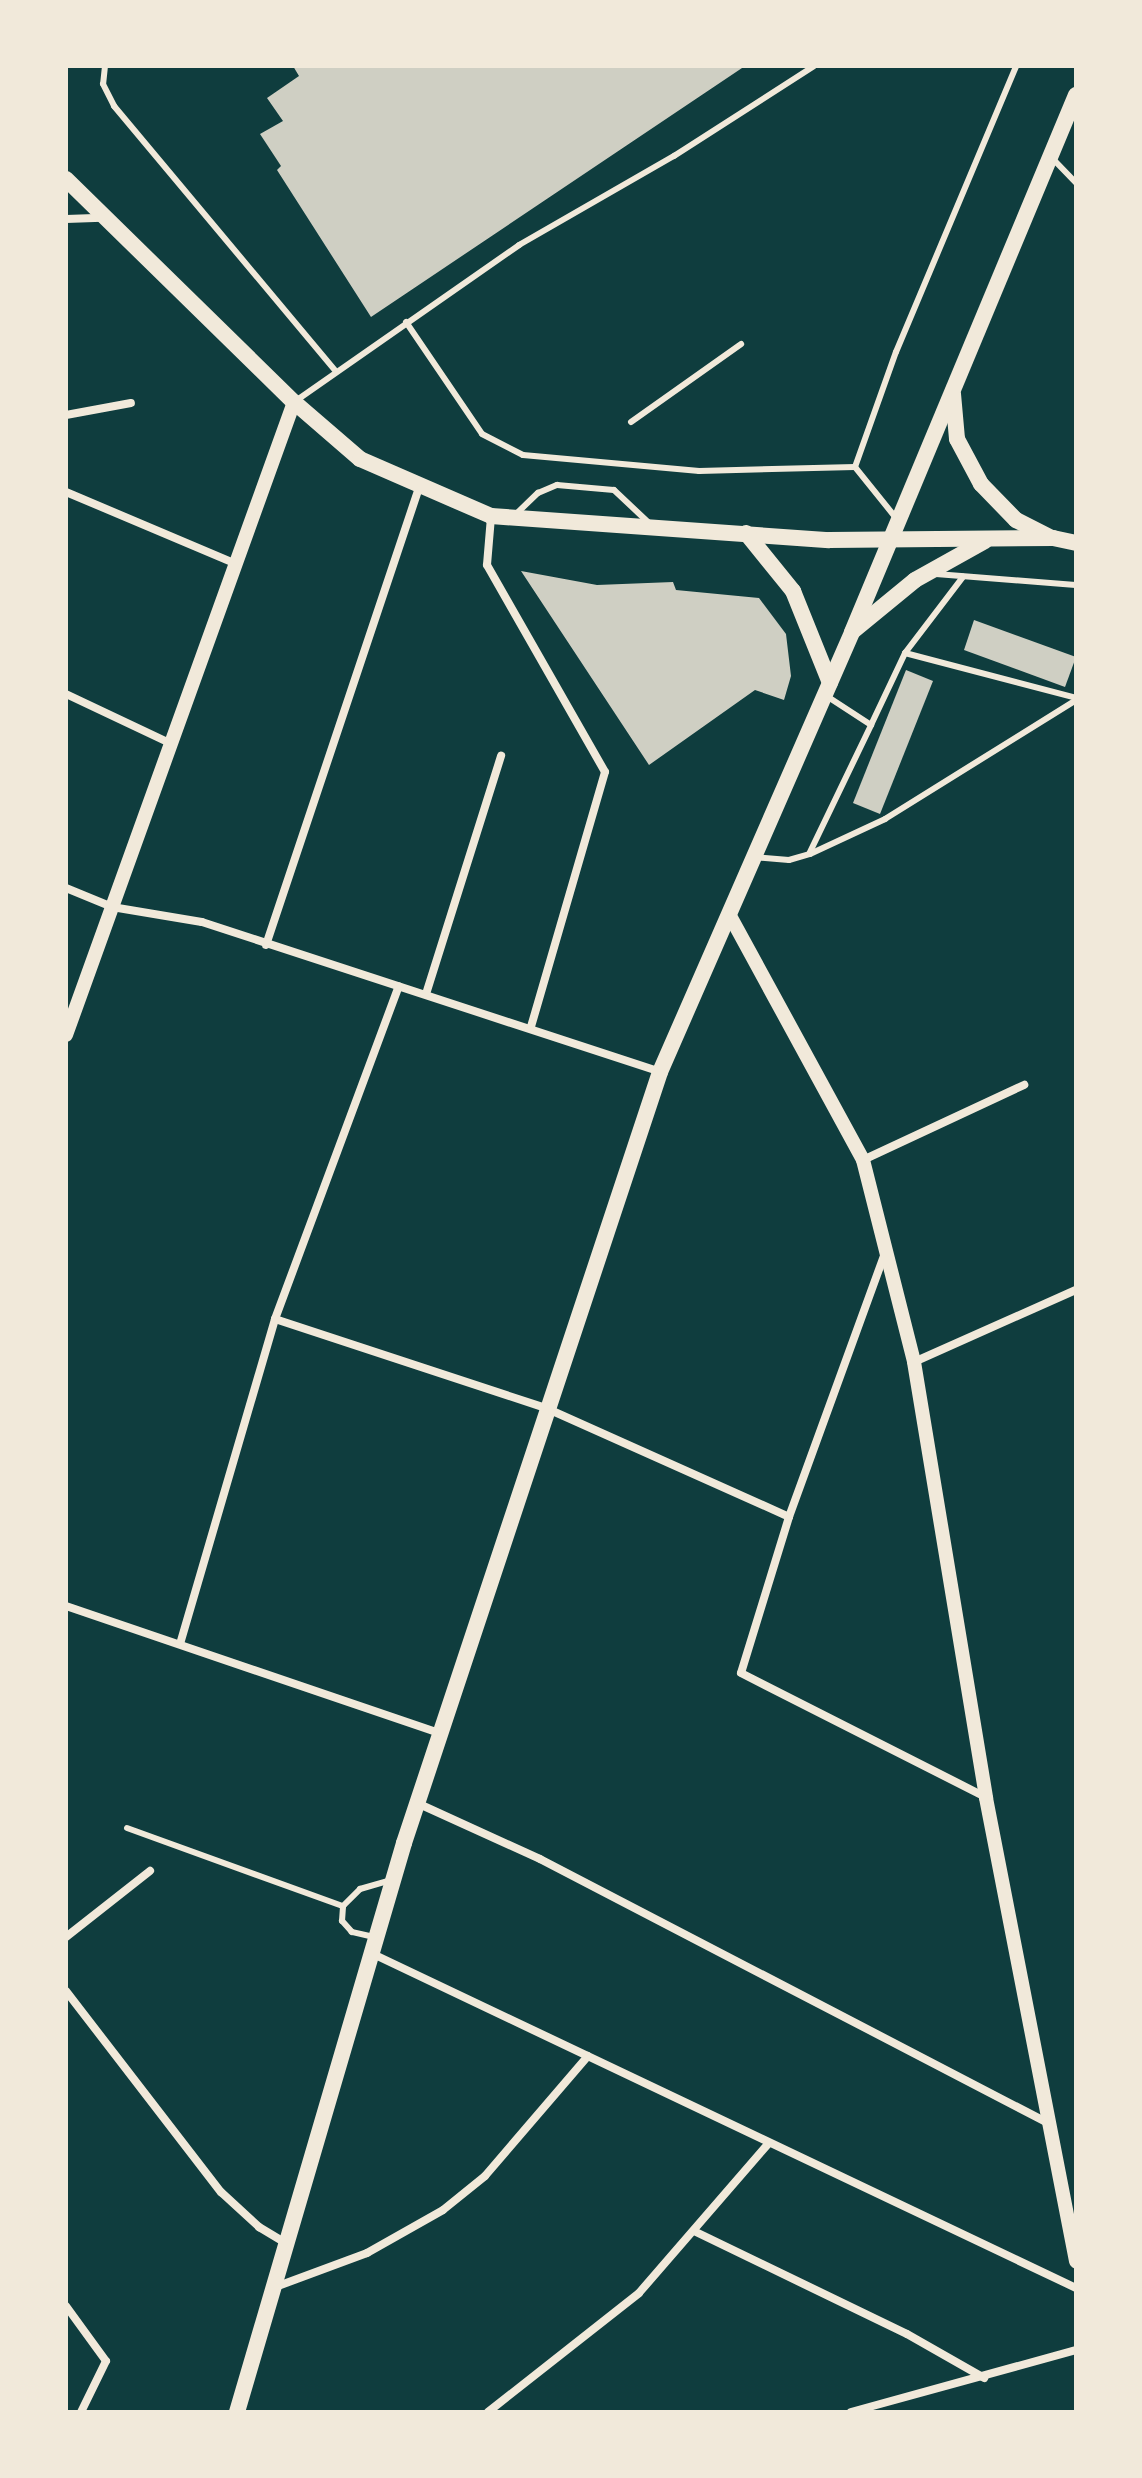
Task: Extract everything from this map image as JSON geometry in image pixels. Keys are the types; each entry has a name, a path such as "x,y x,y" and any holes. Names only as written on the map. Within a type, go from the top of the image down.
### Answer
{"main road":[{"path":"237,2412 278,2286 417,1803 660,1072 852,632 1076,95"},
{"path":"66,179 294,402 360,459 491,516 889,542 1053,538"},
{"path":"953,392 957,439 981,484 1016,520 1053,538 1076,543"},
{"path":"746,533 793,591 827,689"},
{"path":"852,632 927,573 986,540"}],"street":[{"path":"66,219 103,218"},
{"path":"66,1035 294,402"},
{"path":"66,415 131,403"},
{"path":"266,945 420,485"},
{"path":"66,492 234,563"},
{"path":"491,516 487,565 605,772 531,1026"},
{"path":"66,694 173,744"},
{"path":"426,994 501,756"},
{"path":"66,888 112,907 202,922 266,945 531,1026 660,1072"},
{"path":"729,914 863,1160 914,1362 986,1798 1076,2261"},
{"path":"180,1644 275,1319 399,986"},
{"path":"863,1160 1024,1085"},
{"path":"885,1253 789,1517 741,1673 986,1798"},
{"path":"914,1362 1076,1290"},
{"path":"275,1319 548,1409 789,1517"},
{"path":"66,1606 440,1733"},
{"path":"417,1803 540,1859 1051,2124"},
{"path":"66,1937 150,1871"},
{"path":"376,1946 588,2056 1076,2288"},
{"path":"66,1991 221,2192 259,2227 289,2246"},
{"path":"278,2286 367,2253 443,2210 485,2176 588,2056"},
{"path":"488,2412 639,2293 696,2232 769,2143"},
{"path":"696,2232 907,2334 984,2378"},
{"path":"66,2306 106,2361 81,2412"},
{"path":"851,2412 984,2378 1076,2350"},
{"path":"887,2412 893,2403"}],"lane":[{"path":"105,66 103,84 114,106 335,370"},
{"path":"294,402 335,370 519,245 674,156 814,66"},
{"path":"855,467 896,352 1016,66"},
{"path":"1050,156 1076,183"},
{"path":"406,322 482,434 523,455 699,471 855,467"},
{"path":"631,422 741,344"},
{"path":"855,467 899,521"},
{"path":"513,518 538,493 557,485 614,490 652,527"},
{"path":"927,573 1076,585"},
{"path":"810,854 905,653 963,577"},
{"path":"905,653 1076,699"},
{"path":"827,689 871,725"},
{"path":"754,857 789,860 810,854 885,819 1076,699"},
{"path":"127,1828 343,1906"},
{"path":"376,1946 352,1932 342,1921 343,1906 360,1889 394,1879"}],"building":[{"path":"293,66 745,66 371,317 277,170 281,166 260,134 283,121 267,98 299,76"},
{"path":"521,571 597,585 673,582 676,590 759,598 786,634 791,676 784,700 755,690 649,765"},
{"path":"974,620 1076,657 1065,687 964,650"},
{"path":"906,670 933,681 880,814 853,803"}]}
